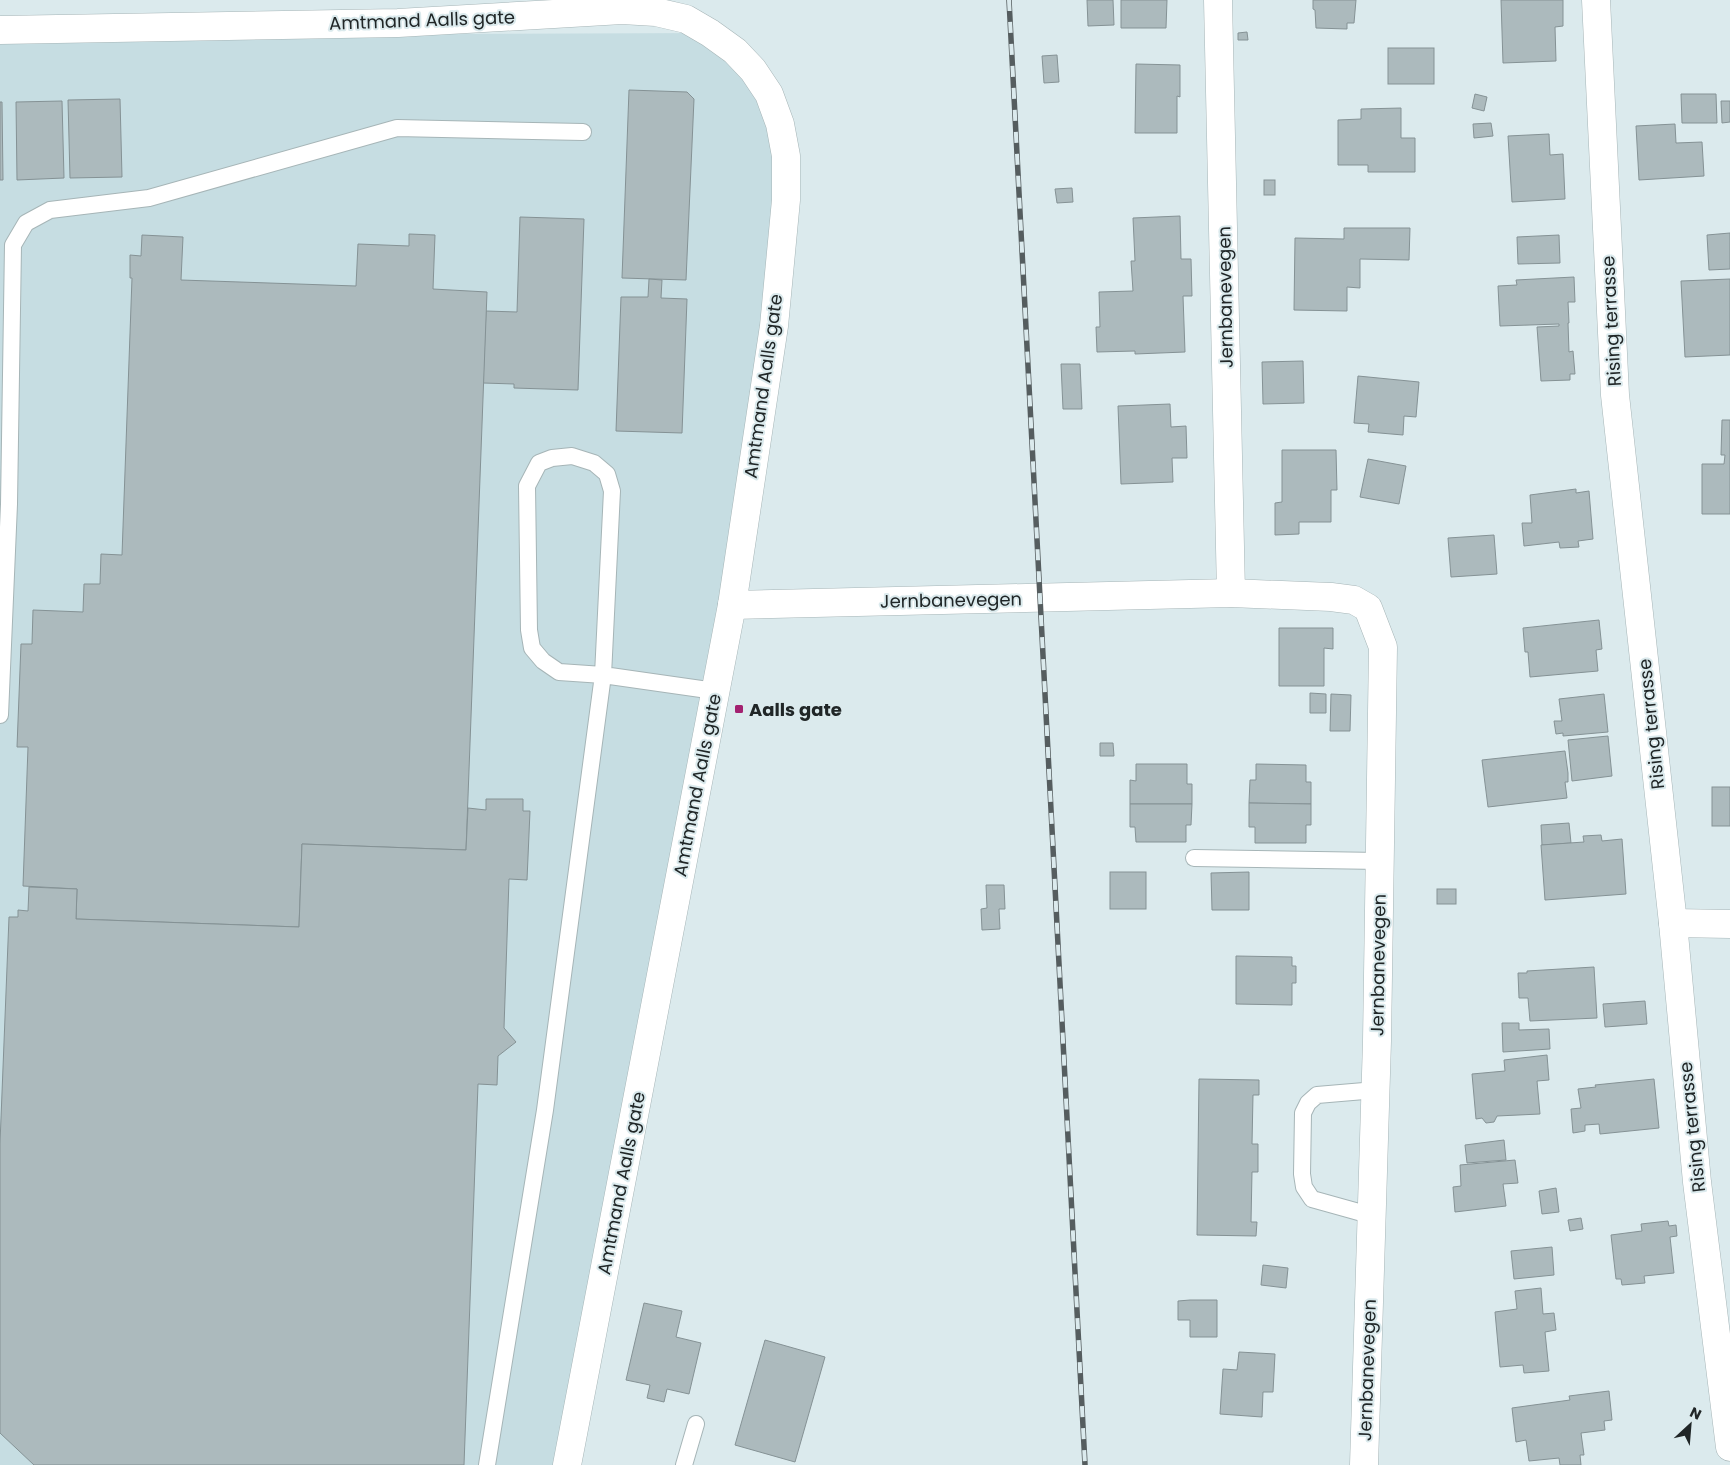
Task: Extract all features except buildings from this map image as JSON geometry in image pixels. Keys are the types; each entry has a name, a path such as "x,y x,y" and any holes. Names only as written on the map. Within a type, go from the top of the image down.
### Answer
{"street":[{"name":"Jernbanevegen","path":"1218,0 1231,593"},
{"name":"Rising terrasse","path":"1596,0 1615,395 1673,923 1697,1182 1730,1447"},
{"name":"Amtmand Aalls gate","path":"0,30 398,23 622,10 656,12 686,19 735,51 753,70 769,94 780,124 786,156 786,200 774,326 732,605 568,1465"},
{"name":"Jernbanevegen","path":"732,605 1231,593 1331,596 1354,600 1368,608 1383,647 1376,1090 1364,1465"},
{"path":"1673,923 1730,924"}],"lane":[{"path":"0,715 7,243 26,224 50,210 149,198 397,128 584,132"},
{"path":"487,1465 545,1110 603,675 612,491 607,474 594,463 572,456 552,458 539,464 527,486 529,630 532,648 543,661 559,672 603,675 715,691"},
{"path":"1194,858 1380,861"},
{"path":"1373,1216 1312,1199 1304,1188 1302,1174 1303,1113 1308,1103 1317,1095 1376,1090"},
{"path":"684,1465 696,1424"}],"shaded area":[{"path":"710,33 780,124 732,605 567,1465 0,1465 0,36"}],"railway":[{"path":"1009,0 1085,1465"}],"place":[{"name":"Aalls gate","path":"739,709"}]}
